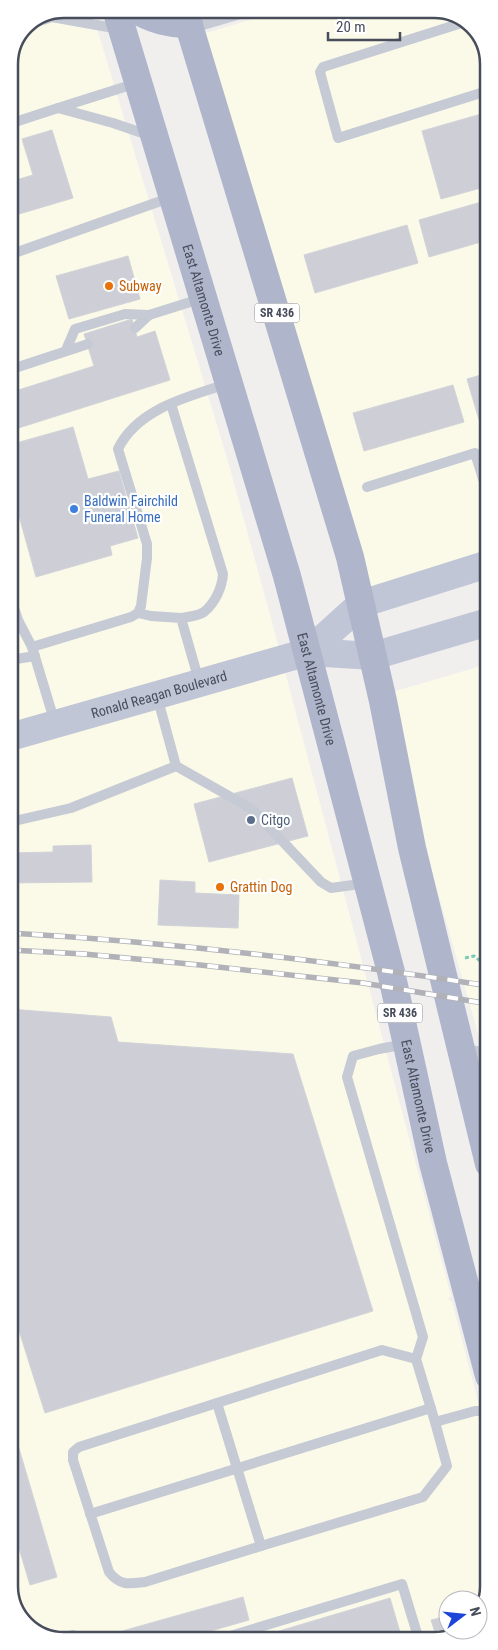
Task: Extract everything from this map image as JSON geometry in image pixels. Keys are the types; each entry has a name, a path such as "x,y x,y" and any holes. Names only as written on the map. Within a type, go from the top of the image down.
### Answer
{"main road":[{"name":"East Altamonte Drive","path":"125,18 138,83 204,298 308,652 391,972 434,1162 478,1305 480,1318"},
{"path":"141,18 173,24 184,18"},
{"name":"SR 436","path":"188,18 333,497 361,604 412,848 480,1127"},
{"name":"Ronald Reagan Boulevard","path":"308,652 361,604 480,567"},
{"name":"Ronald Reagan Boulevard","path":"18,735 308,652 373,656 480,624"}],"street":[{"path":"462,1054 480,1057"}],"lane":[{"path":"458,24 323,67 320,72 338,138 480,94"},
{"path":"18,121 138,83"},
{"path":"58,108 155,137"},
{"path":"18,252 173,197"},
{"path":"66,350 75,329 125,314 149,315 204,298"},
{"path":"135,328 149,315"},
{"path":"18,367 88,344"},
{"path":"18,657 138,613 143,594 147,544 118,448 128,432 146,417 184,398 229,383"},
{"path":"138,613 181,618 203,612 218,594 222,584 223,574 171,404"},
{"path":"367,487 475,453 480,469"},
{"path":"181,618 200,684"},
{"path":"18,620 34,652 55,724"},
{"path":"157,696 176,766 252,810 321,882 331,888 368,883"},
{"path":"18,820 71,808 176,766"},
{"path":"407,1044 380,1048 353,1056 347,1078 422,1337 416,1359 448,1466 423,1497 145,1582 129,1584 116,1581 109,1572 73,1460 73,1452 79,1447 382,1350 416,1359"},
{"path":"217,1404 261,1546"},
{"path":"90,1514 238,1470 431,1408"},
{"path":"435,1422 480,1411"},
{"path":"243,1632 402,1584 414,1632"}],"path":[{"path":"464,958 474,956 480,961"}],"shaded area":[{"path":"55,18 94,18 229,465 279,648 18,722 18,55 25,38 38,25 46,21"},
{"path":"256,18 443,18 455,22 462,27 476,43 480,58 480,554 362,592 192,37"},
{"path":"480,666 480,1040 434,879 389,693"},
{"path":"285,672 451,1296 448,1299 452,1302 480,1409 480,1590 438,1590 438,1632 61,1632 46,1629 31,1619 21,1604 18,1586 18,748"}],"building":[{"path":"480,114 480,188 441,199 422,131"},
{"path":"52,130 73,198 18,214 18,179 33,175 22,139"},
{"path":"480,202 480,242 429,257 419,220"},
{"path":"407,225 418,263 315,293 304,255"},
{"path":"128,256 140,299 69,319 56,276"},
{"path":"132,319 137,337 155,331 170,380 18,428 18,390 94,366 84,334"},
{"path":"480,375 479,420 467,379"},
{"path":"453,385 464,422 364,451 353,413"},
{"name":"Baldwin Fairchild Funeral Home","path":"73,427 88,479 119,471 138,538 110,546 112,555 36,577 18,512 18,442"},
{"name":"Citgo","path":"292,778 308,836 209,862 194,804"},
{"path":"91,845 92,882 18,883 18,853 53,852 53,846"},
{"path":"160,880 195,882 195,893 239,895 238,928 158,925"},
{"path":"18,1010 111,1017 118,1042 293,1054 373,1311 45,1413 18,1327"},
{"path":"18,1445 57,1577 30,1585 18,1545"},
{"path":"243,1597 249,1620 207,1632 119,1632"},
{"path":"390,1598 400,1632 276,1632"},
{"path":"438,1618 438,1632 435,1632 431,1620"}],"railway":[{"path":"18,934 190,947 370,968 480,985"},
{"path":"18,950 84,954 363,983 480,1002"}],"place":[{"name":"Subway","path":"109,286"},
{"name":"Baldwin Fairchild Funeral Home","path":"74,509"},
{"name":"Citgo","path":"251,820"},
{"name":"Grattin Dog","path":"220,887"}]}
